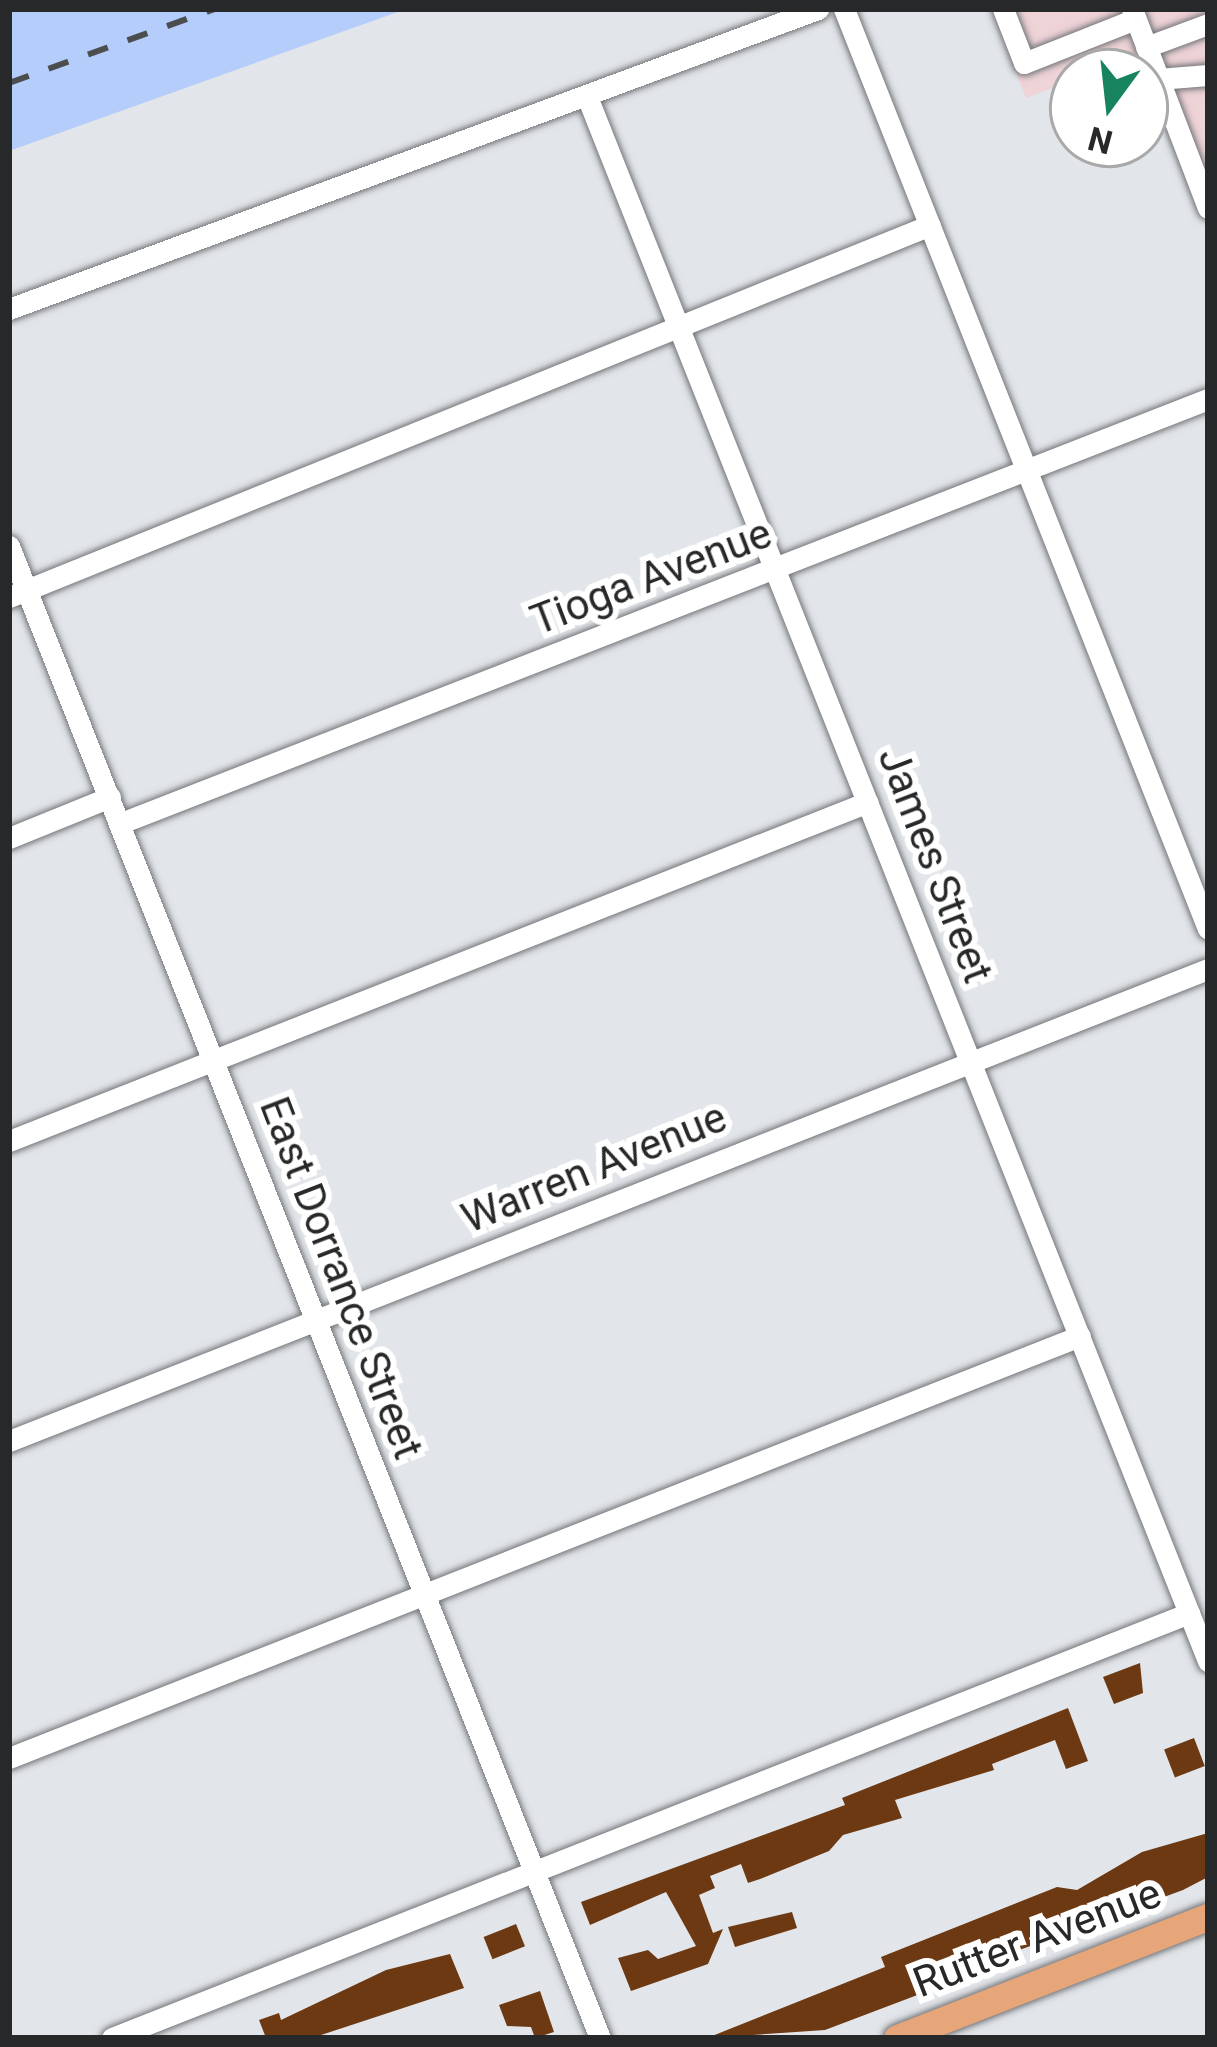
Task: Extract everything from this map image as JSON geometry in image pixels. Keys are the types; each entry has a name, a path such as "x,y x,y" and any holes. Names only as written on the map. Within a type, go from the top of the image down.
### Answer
{"main road":[{"name":"Rutter Avenue","path":"897,2038 1208,1917"}],"street":[{"path":"9,309 588,99 818,9"},
{"path":"844,9 1208,929"},
{"path":"1003,9 1024,63 1133,14 1146,46 1208,24"},
{"path":"1169,78 1208,75"},
{"name":"James Street","path":"588,99 1208,1661"},
{"path":"1169,107 1208,208"},
{"path":"17,592 930,225"},
{"name":"Tioga Avenue","path":"121,823 778,571 1208,399"},
{"name":"East Dorrance Street","path":"9,546 17,592 121,823 600,2038"},
{"path":"9,838 110,797"},
{"path":"9,1142 868,802"},
{"name":"Warren Avenue","path":"9,1441 1208,969"},
{"path":"9,1758 1079,1336"},
{"path":"112,2038 1189,1613"}],"shaded area":[{"path":"9,9 406,9 9,151"},
{"path":"991,9 1208,9 1208,176 1169,79 1169,48 1049,48 1049,89 1026,98"}],"building":[{"path":"1140,1663 1143,1693 1114,1704 1103,1677"},
{"path":"1068,1708 1088,1761 1066,1769 1055,1740 992,1764 994,1770 895,1800 902,1818 843,1835 829,1851 760,1879 748,1883 741,1864 710,1876 715,1888 699,1895 713,1933 723,1929 708,1964 631,1991 618,1958 648,1950 658,1959 696,1946 666,1892 590,1925 581,1902 845,1805 842,1798"},
{"path":"1194,1738 1205,1766 1175,1777 1164,1749"},
{"path":"1208,1833 1208,1877 1183,1890 919,1987 920,1994 825,2030 707,2038 885,1967 881,1957 1057,1887 1077,1890 1142,1852"},
{"path":"792,1912 797,1928 735,1947 728,1927"},
{"path":"516,1924 525,1946 493,1959 484,1937"},
{"path":"450,1954 464,1988 312,2038 266,2038 259,2020 279,2013 281,2020 386,1970"},
{"path":"540,1991 554,2032 535,2038 531,2027 507,2026 499,2005"}],"railway":[{"path":"9,83 214,9"}]}
